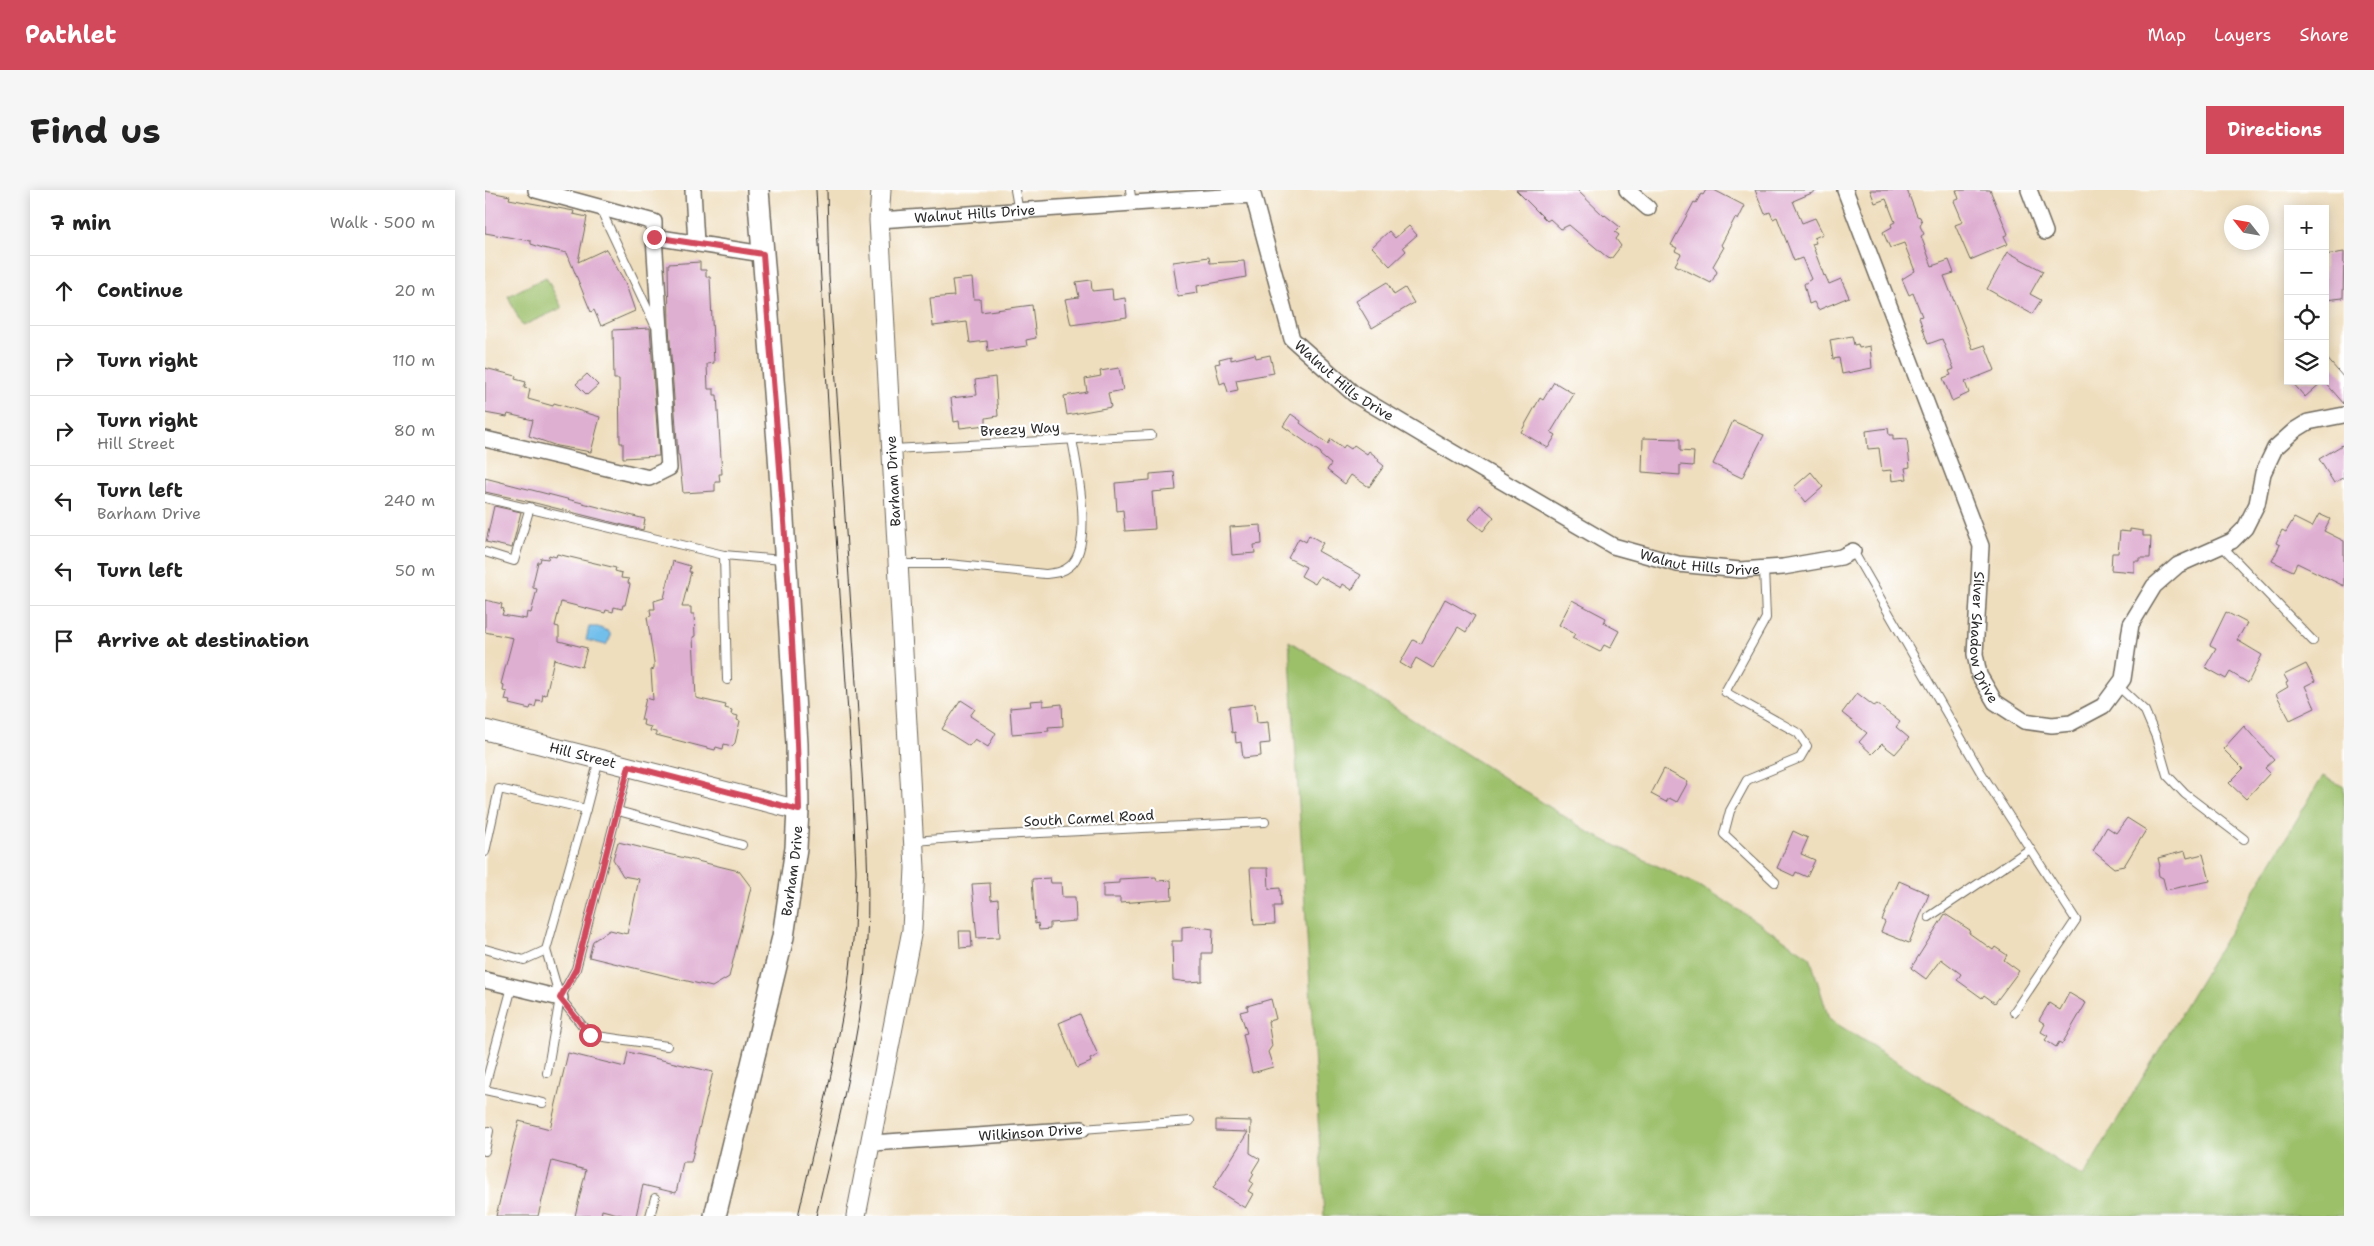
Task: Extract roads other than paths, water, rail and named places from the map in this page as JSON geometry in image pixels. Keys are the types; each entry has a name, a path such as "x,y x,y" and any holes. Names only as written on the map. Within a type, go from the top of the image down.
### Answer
{"main road":[{"name":"Barham Drive","path":"715,1216 783,937 796,848 799,810 797,735 758,190"}],"street":[{"path":"485,439 649,478 669,468 654,222 536,190"},
{"path":"693,190 696,243"},
{"name":"Barham Drive","path":"856,1216 872,1143 912,930 915,868 879,220 881,190"},
{"path":"1627,190 1648,208"},
{"name":"Silver Shadow Drive","path":"1845,190 1981,546 1975,654 1979,676 1995,702 2024,722 2052,725 2071,723 2103,706 2123,679 2131,624 2154,586 2178,565 2231,541 2245,528 2257,504 2263,473 2275,448 2295,430 2308,422 2344,415"},
{"path":"2029,190 2045,232"},
{"name":"Walnut Hills Drive","path":"879,220 1019,212 1131,197 1253,192 1292,339 1354,394 1613,546 1677,564 1740,570 1841,557 1853,551"},
{"path":"654,237 763,254"},
{"name":"Hill Street","path":"485,730 799,810"},
{"path":"485,980 560,998"},
{"name":"Wilkinson Drive","path":"872,1143 1081,1129"}],"lane":[{"path":"1015,190 1019,212"},
{"path":"599,207 660,335"},
{"name":"Breezy Way","path":"891,449 1151,435"},
{"path":"898,564 949,564 1045,574 1059,573 1071,565 1079,552 1082,531 1077,470 1072,439"},
{"path":"485,498 530,507 724,555 785,560"},
{"path":"485,552 514,561 530,507"},
{"path":"2221,545 2313,641"},
{"path":"1853,551 1980,771 2076,920 2014,1012"},
{"path":"724,555 727,680"},
{"path":"1764,568 1766,618 1725,692 1798,733 1807,746 1800,758 1747,780 1730,811 1724,834 1775,882"},
{"path":"2118,686 2145,710 2156,737 2167,775 2185,794 2244,839"},
{"path":"600,759 546,950 560,998 590,1035 667,1046"},
{"path":"547,1072 560,998 576,969 629,766"},
{"path":"485,852 499,789 586,809"},
{"path":"618,811 742,845"},
{"name":"South Carmel Road","path":"914,841 1265,822"},
{"path":"1929,917 2030,849"},
{"path":"485,949 525,960 546,950"},
{"path":"485,1086 512,986"},
{"path":"485,1090 543,1103"},
{"name":"Wilkinson Drive","path":"1081,1129 1190,1121"},
{"path":"485,1151 489,1131"},
{"path":"650,1216 655,1198"}],"water":[{"path":"589,627 598,627 610,632 610,638 606,645 586,640"}],"tram line":[{"path":"798,1216 833,1066 848,986 854,931 856,871 852,772 832,476 816,190"},
{"path":"816,1216 842,1107 858,1025 866,956 868,916 866,834 829,275 827,190"}]}
